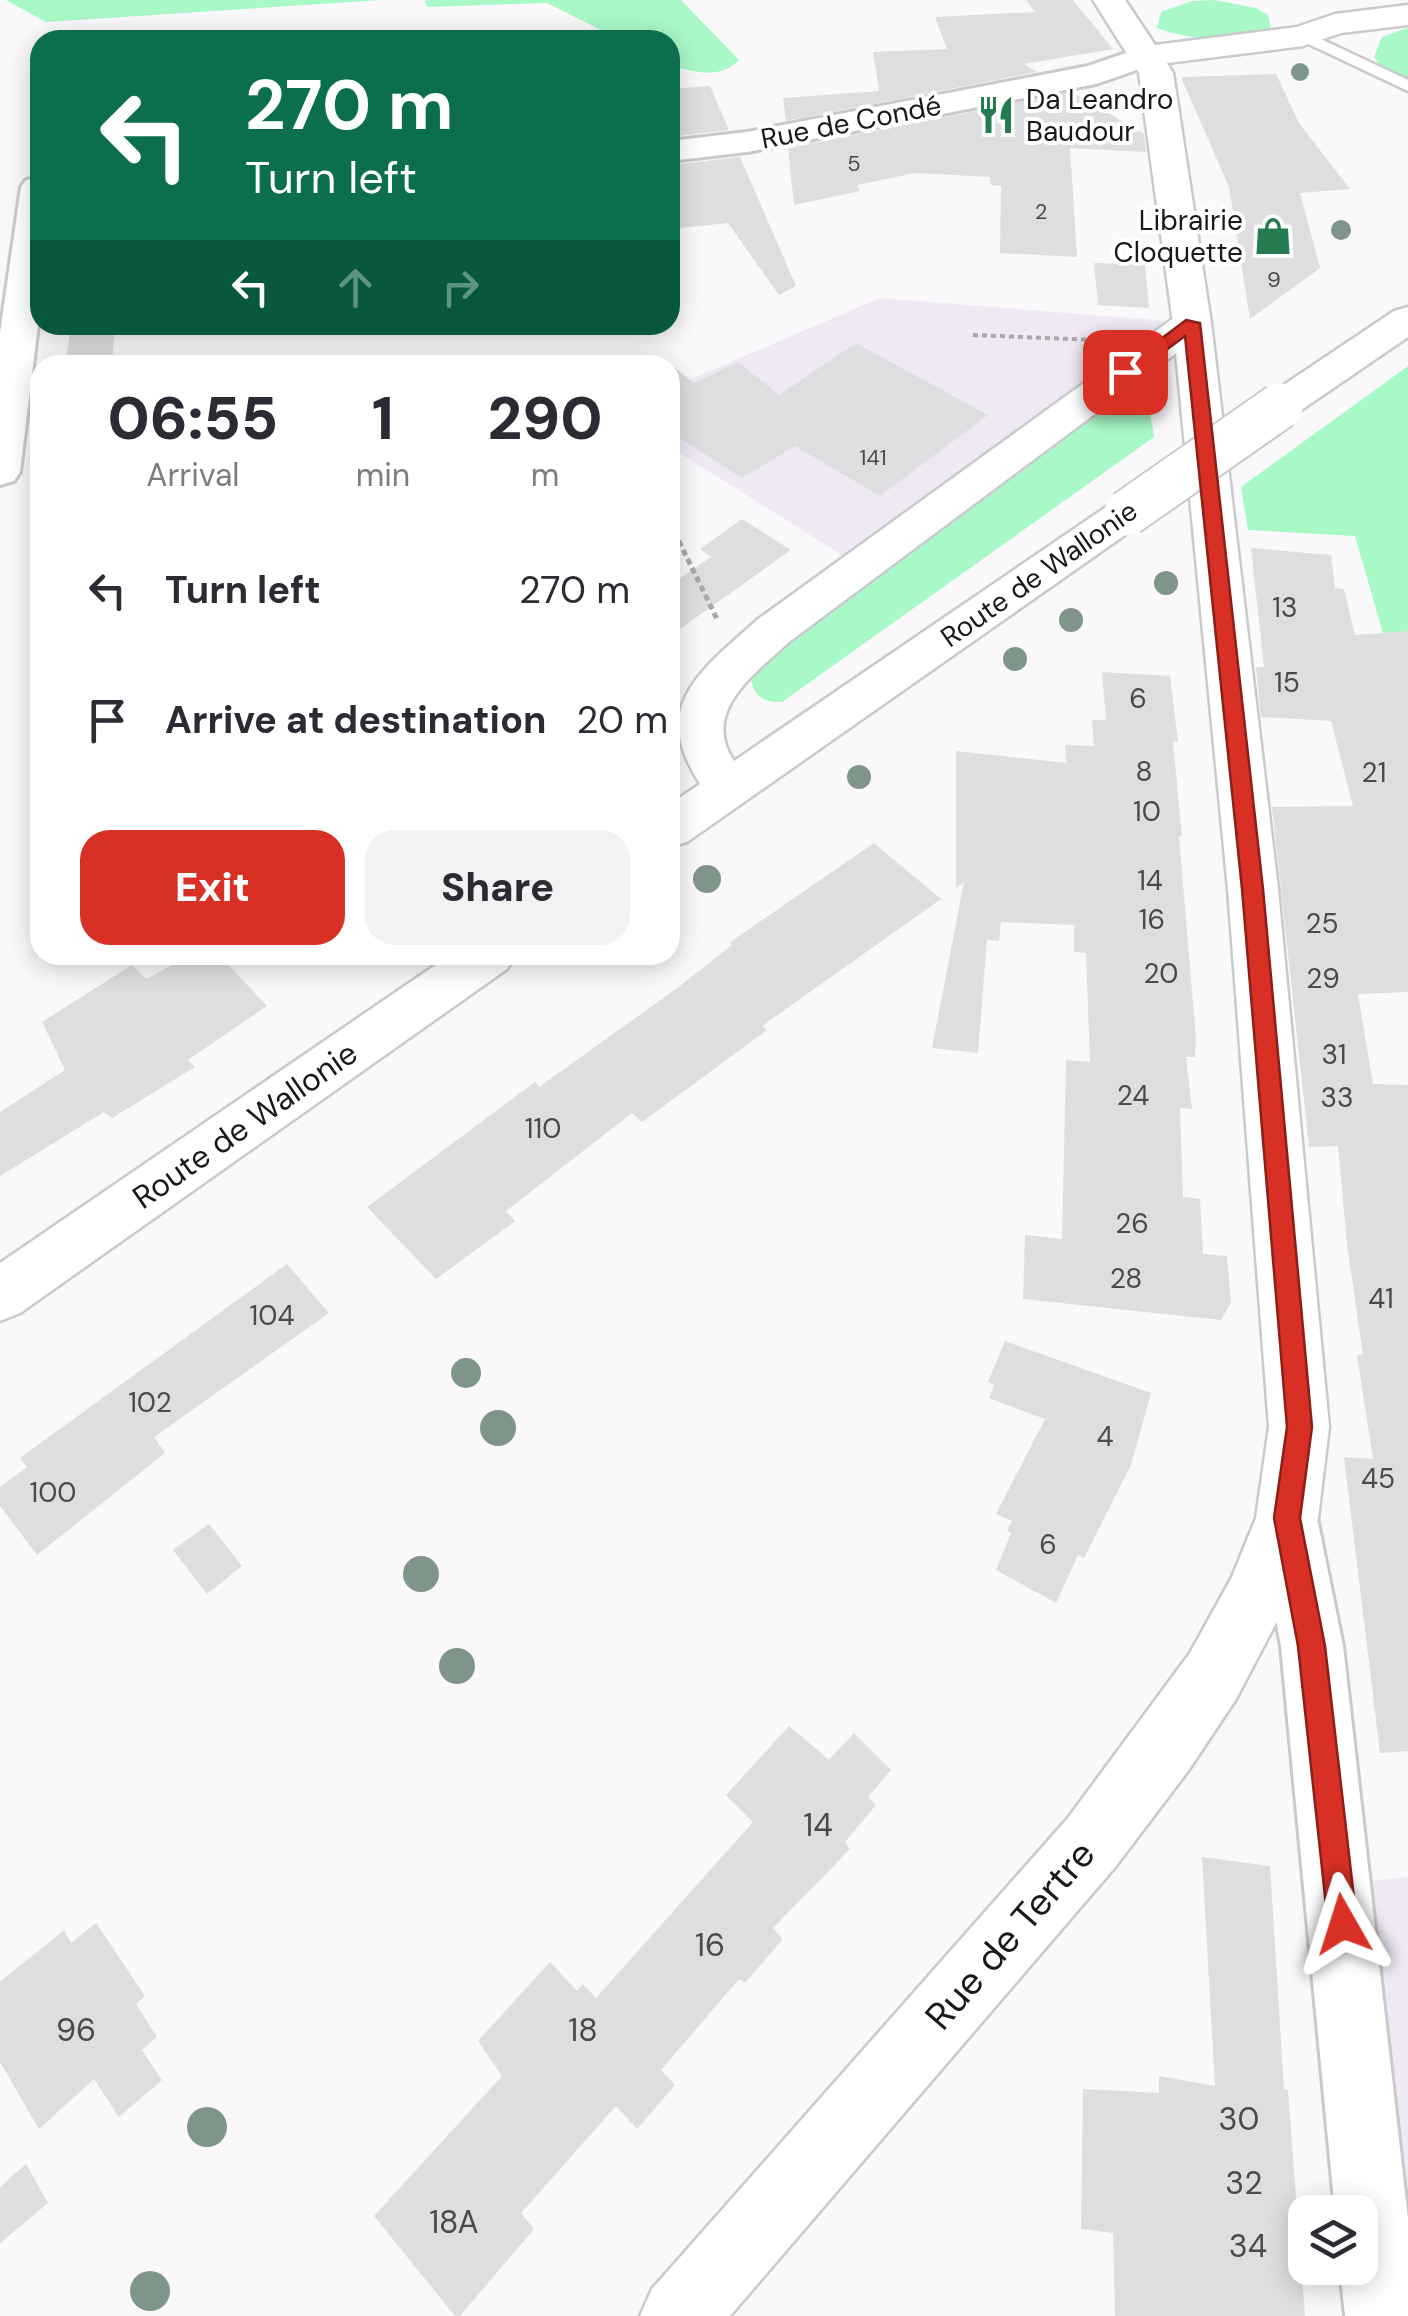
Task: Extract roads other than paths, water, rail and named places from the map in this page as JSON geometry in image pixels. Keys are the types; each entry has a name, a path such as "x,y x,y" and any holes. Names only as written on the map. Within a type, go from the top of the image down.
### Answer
{"street":[{"name":"Rue de Tertre","path":"679,2316 1079,1857 1164,1748 1212,1676 1256,1597 1287,1518 1299,1427 1253,889 1174,336 1156,73 1121,3"},
{"path":"1146,56 1297,21 1336,24 1408,15"},
{"name":"Rue de Condé","path":"680,150 747,142 1096,74 1146,56"},
{"path":"0,190 30,188"},
{"path":"0,472 30,253"},
{"name":"Route de Wallonie","path":"680,822 1408,318"},
{"path":"728,789 702,745 700,714 717,685 773,632 1174,336"},
{"name":"Route de Wallonie","path":"0,1295 475,965"},
{"path":"1287,1518 1312,1646 1382,2316"}],"lane":[{"path":"1297,21 1408,86"}],"place":[{"name":"Da Leandro Baudour","path":"996,115"},
{"name":"Librairie Cloquette","path":"1273,236"}]}
